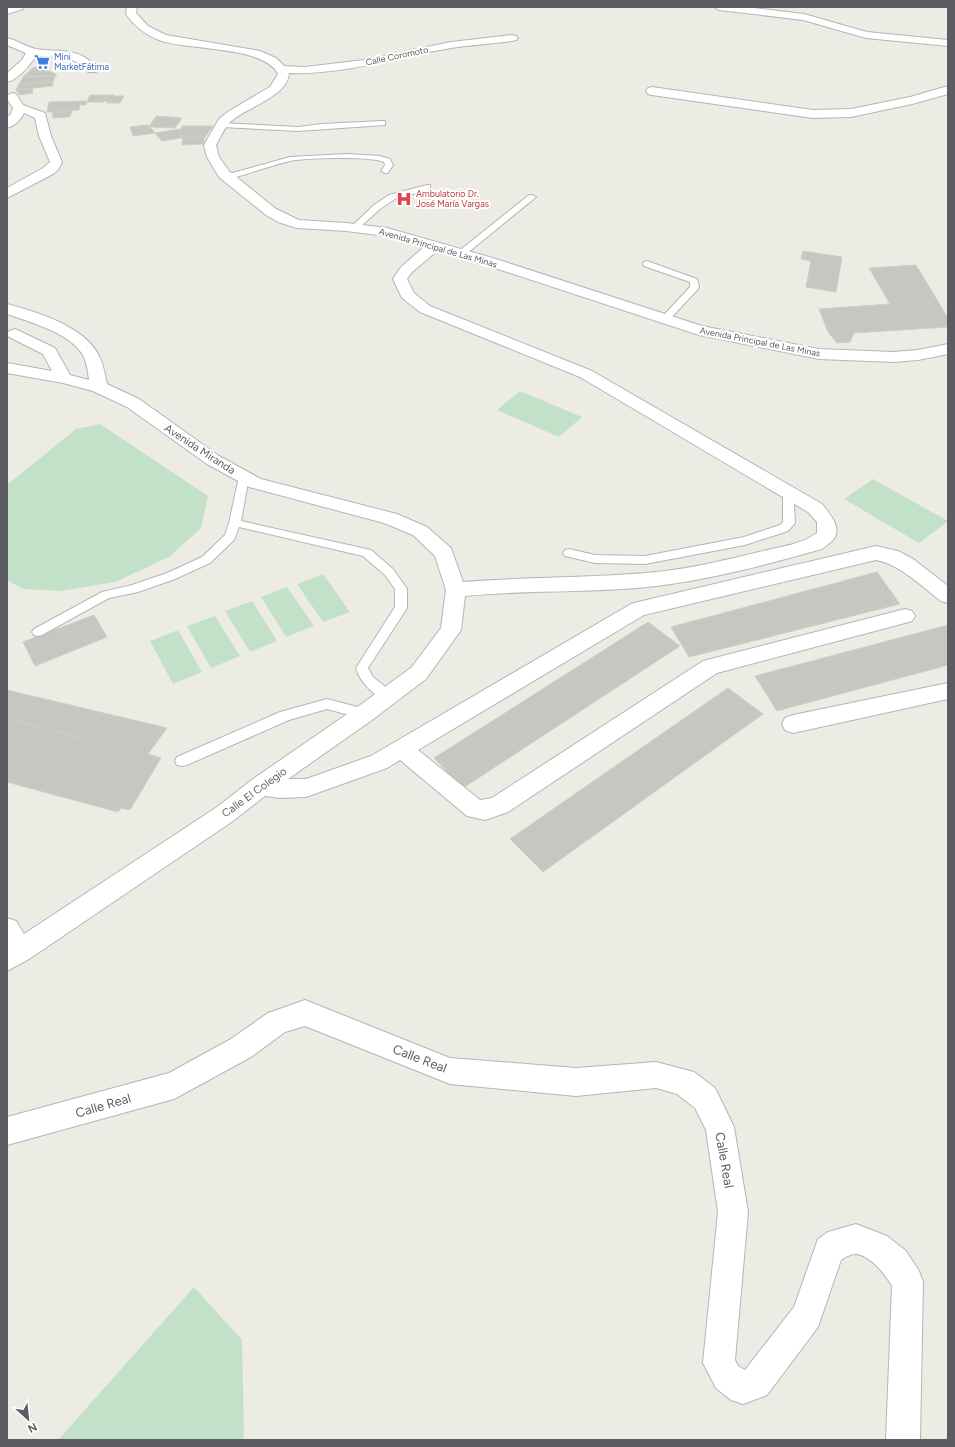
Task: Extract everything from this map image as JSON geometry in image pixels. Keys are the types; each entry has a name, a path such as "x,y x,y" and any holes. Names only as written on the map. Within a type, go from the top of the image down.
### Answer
{"street":[{"path":"7,11 19,7"},
{"path":"132,7 131,14 144,28 163,38 256,53 269,58 282,69"},
{"path":"718,7 804,17 866,35 948,43"},
{"name":"Calle Coromoto","path":"282,69 305,70 364,63 451,45 512,38"},
{"path":"7,42 33,52 76,58 88,63 92,70"},
{"path":"7,79 26,62 33,52"},
{"name":"Avenida Principal de Las Minas","path":"282,69 284,74 274,90 233,114 221,125 210,145 217,165 228,177 256,202 283,219 297,224 355,227 387,232 462,253 666,318 699,330 819,354 893,357 918,355 948,349"},
{"path":"652,91 813,114 851,113 912,100 948,90"},
{"path":"7,91 19,108 36,113 40,116 45,136 56,162 48,171 7,194"},
{"path":"7,124 17,115 19,108"},
{"path":"436,245 406,270 400,279 407,295 425,309 586,374 815,508 826,521 826,536 815,544 703,572 647,580 486,587 456,590"},
{"path":"7,309 58,328 71,335 90,355 95,367 99,387"},
{"path":"15,334 49,351 64,378"},
{"name":"Avenida Miranda","path":"7,368 64,378 99,387 133,403 212,460 255,483 390,518 420,531 444,553 456,590"},
{"path":"261,786 280,789 306,788 379,762 638,609 876,553 891,556 906,564 948,596"},
{"name":"Calle El Colegio","path":"13,955 225,814 261,786 364,714 419,673 451,630 456,590"},
{"path":"402,749 475,810 485,810 500,805 710,667 906,616"},
{"path":"793,724 948,691"},
{"path":"7,929 13,955"},
{"name":"Calle Real","path":"7,1132 174,1085 241,1048 277,1022 305,1013 450,1071 576,1082 656,1075 684,1082 705,1098 720,1127 730,1185 733,1212 719,1363 727,1377 742,1388 755,1383 807,1316 829,1250 839,1243 856,1239 876,1247 894,1262 908,1282 903,1440"}],"lane":[{"path":"221,125 298,129 322,126 382,124"},
{"path":"228,177 290,159 316,157 380,158 387,161 389,165 385,171"},
{"path":"355,227 376,207 392,197 426,187"},
{"path":"462,253 532,198"},
{"path":"647,264 694,281 694,287 666,318"},
{"path":"38,632 106,595 134,589 171,576 206,560 230,537 235,523 244,477"},
{"path":"568,553 596,559 645,560 745,541 784,528 790,522 788,492"},
{"path":"235,523 367,553 389,572 401,589 401,608 393,618 362,668 362,674 388,696"},
{"path":"182,761 285,716 327,704 364,714"}],"green space":[{"path":"520,391 582,417 559,437 497,410"},
{"path":"100,424 208,496 201,528 169,557 115,582 60,591 23,589 7,580 7,485 76,429"},
{"path":"873,479 948,521 919,543 844,499"},
{"path":"323,574 350,612 323,622 297,584"},
{"path":"287,587 314,626 286,637 261,597"},
{"path":"252,601 277,641 250,652 225,611"},
{"path":"215,616 240,656 211,668 187,626"},
{"path":"178,630 202,672 173,684 150,641"},
{"path":"194,1287 242,1340 244,1436 242,1440 58,1440"}],"building":[{"path":"34,67 54,73 57,76 24,76"},
{"path":"24,76 55,76 53,82 19,84"},
{"path":"53,82 52,86 16,90 19,84"},
{"path":"32,88 33,93 20,95 16,90"},
{"path":"90,95 107,95 104,102 87,102"},
{"path":"107,95 114,95 111,101 103,101"},
{"path":"114,96 124,96 120,103 106,103 111,101"},
{"path":"87,101 86,105 80,105 79,110 47,112 49,102"},
{"path":"72,110 70,117 53,118 52,111"},
{"path":"156,116 182,118 175,128 149,127"},
{"path":"148,125 155,133 133,136 130,127"},
{"path":"182,126 213,126 205,137 180,138"},
{"path":"181,129 180,138 162,141 155,133"},
{"path":"205,137 203,144 182,145 183,138"},
{"path":"803,251 842,257 836,292 806,287 811,261 801,259"},
{"path":"916,265 948,318 948,327 854,333 850,342 837,343 828,332 819,309 890,304 869,268"},
{"path":"877,572 900,604 689,657 671,627"},
{"path":"94,615 107,637 35,666 23,642"},
{"path":"648,622 680,646 463,788 434,758"},
{"path":"948,625 948,665 777,711 755,676"},
{"path":"728,688 763,714 543,872 510,839"},
{"path":"7,690 167,728 148,754 161,758 130,810 121,808 118,812 55,795 90,741 11,719 7,725"},
{"path":"11,719 90,741 55,795 7,782 7,725"}],"place":[{"name":"Mini MarketFátima","path":"42,62"},
{"name":"Ambulatorio Dr. José María Vargas","path":"404,199"}]}
